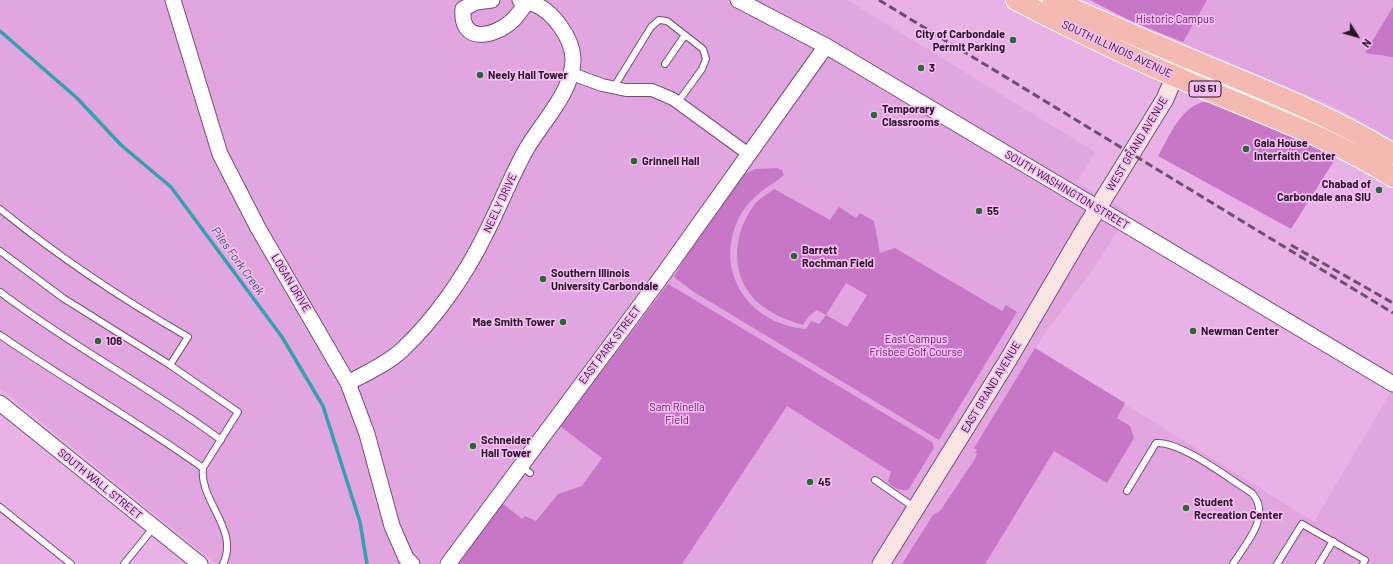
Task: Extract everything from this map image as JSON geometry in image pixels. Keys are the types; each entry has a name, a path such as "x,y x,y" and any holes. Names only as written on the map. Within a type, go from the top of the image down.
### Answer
{"highway":[{"name":"SOUTH ILLINOIS AVENUE","path":"1016,0 1069,28 1174,76 1300,130 1351,154 1393,177"},
{"name":"SOUTH ILLINOIS AVENUE","path":"1053,0 1334,121 1393,154"}],"main road":[{"name":"WEST GRAND AVENUE","path":"1098,208 1165,99 1183,56"},
{"name":"EAST GRAND AVENUE","path":"882,564 1008,360 1098,208"}],"street":[{"name":"LOGAN DRIVE","path":"173,0 220,154 258,228 348,383 367,434 392,526 406,558 412,564"},
{"name":"NEELY DRIVE","path":"348,383 375,369 401,351 422,329 454,288 484,237 515,170 534,136 562,95 572,74 573,56 562,28 552,16 534,4 523,1 512,20 499,29 482,36 472,33 465,26 462,17 463,9 476,2 492,0"},
{"name":"SOUTH WASHINGTON STREET","path":"738,0 826,46 1393,384"},
{"name":"EAST PARK STREET","path":"448,564 526,470 826,46"},
{"path":"572,74 602,85 626,90 652,90 678,102 750,155"},
{"name":"SOUTH WALL STREET","path":"0,403 200,564"}],"lane":[{"path":"614,87 651,27 659,20 667,21 703,49 706,59 702,69 678,102"},
{"path":"665,64 685,35"},
{"path":"0,209 110,290 188,337 170,365"},
{"path":"0,251 63,298 170,365 238,412 203,468 202,478 213,507 225,529 228,556 223,564"},
{"path":"0,292 53,330 183,413 221,440"},
{"path":"0,335 68,381 149,430 203,468"},
{"path":"1127,491 1156,443 1164,442 1182,449 1252,493 1257,499 1260,510 1259,523 1233,564"},
{"path":"875,480 917,508"},
{"path":"0,508 71,564"},
{"path":"1277,564 1302,524 1365,560 1363,564"},
{"path":"124,564 154,527"},
{"path":"1319,564 1333,541"}],"shaded area":[{"name":"Southern Illinois University Carbondale","path":"0,0 847,0 1095,152 1077,182 1129,213 1096,265 1035,348 1314,522 1393,388 1393,564 216,564 0,388"},
{"path":"1090,0 1393,0 1393,140 1338,108 1133,22"}],"green space":[{"name":"Historic Campus","path":"1090,0 1207,0 1183,42 1133,22"},
{"path":"1393,7 1393,57 1365,53"},
{"path":"1203,102 1211,103 1273,125 1337,156 1291,229 1158,156 1176,124 1188,110"},
{"name":"East Campus Frisbee Golf Course","path":"777,168 782,170 784,175 755,197 745,208 733,234 730,254 733,273 740,290 752,305 767,317 785,325 806,329 811,321 819,324 826,315 817,310 808,317 803,325 787,320 762,306 751,295 744,283 739,270 737,257 741,229 755,204 774,189 830,220 839,207 856,218 860,213 874,221 880,253 895,248 1002,311 1006,305 1017,312 939,440 694,292 674,277 693,244 741,176 755,169","holes":["846,283 867,295 847,327 826,315"]},
{"name":"Sam Rinella Field","path":"668,284 932,442 934,448 908,490 902,490 894,487 888,481 891,472 787,406 682,564 459,564 502,503 522,519 525,516 536,521 558,494 582,486 602,458 560,426"},
{"path":"1035,348 1125,403 1117,418 1130,426 1134,438 1107,483 1054,451 985,564 902,564 933,515 940,511 975,459 977,454 975,453 977,450 974,448"}],"waterway":[{"name":"Piles Fork Creek","path":"0,31 77,98 121,145 171,187 282,337 323,406 360,522 367,564"}],"railway":[{"path":"879,0 1393,313"},
{"path":"1291,245 1393,303"}],"place":[{"name":"City of Carbondale Permit Parking","path":"1013,40"},
{"name":"3","path":"921,68"},
{"name":"Neely Hall Tower","path":"480,75"},
{"name":"Temporary Classrooms","path":"874,115"},
{"name":"Gaia House Interfaith Center","path":"1246,149"},
{"name":"Grinnell Hall","path":"634,161"},
{"name":"Chabad of Carbondale ana SIU","path":"1379,190"},
{"name":"55","path":"979,211"},
{"name":"Barrett Rochman Field","path":"794,256"},
{"name":"Southern Illinois University Carbondale","path":"543,279"},
{"name":"Mae Smith Tower","path":"563,322"},
{"name":"Newman Center","path":"1193,331"},
{"name":"106","path":"98,341"},
{"name":"Schneider Hall Tower","path":"473,446"},
{"name":"45","path":"810,482"},
{"name":"Student Recreation Center","path":"1186,508"}]}
